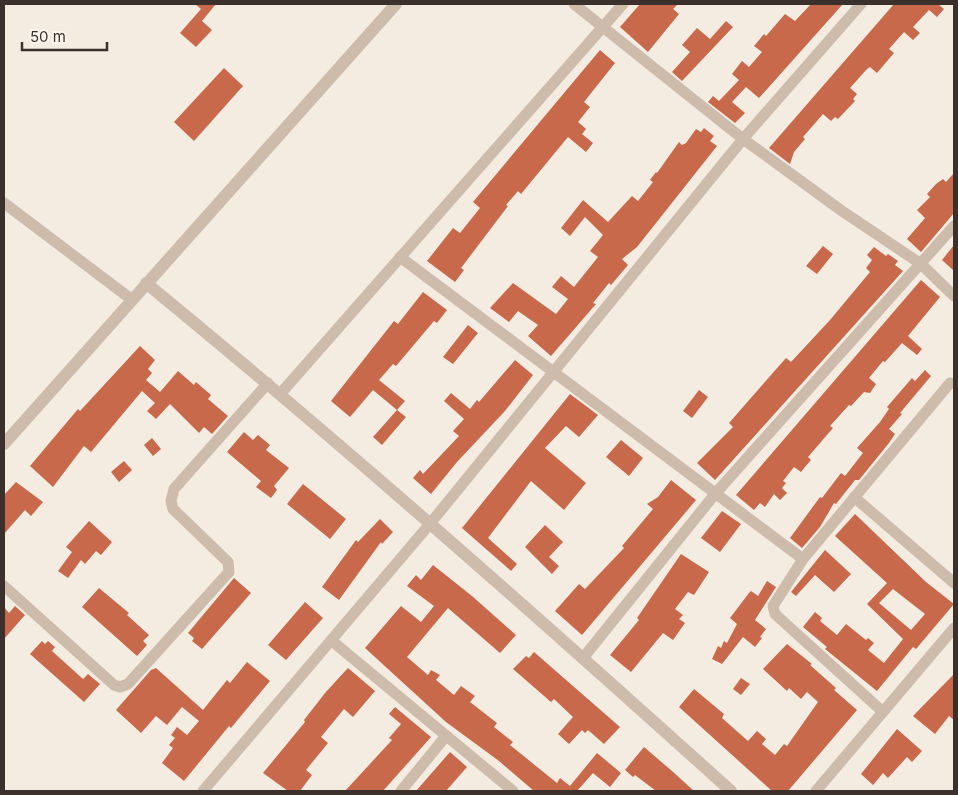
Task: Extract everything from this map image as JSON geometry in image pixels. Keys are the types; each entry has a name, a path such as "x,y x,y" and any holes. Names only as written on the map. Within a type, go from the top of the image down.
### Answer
{"street":[{"path":"4,444 146,282 396,4"},
{"path":"574,4 743,139 842,212 921,264 954,296"},
{"path":"281,393 623,4"},
{"path":"204,791 332,641 556,372 743,139 861,4"},
{"path":"4,203 131,299"},
{"path":"583,658 715,494 954,226"},
{"path":"400,257 803,558"},
{"path":"146,282 281,393 429,525 583,658 731,791"},
{"path":"4,586 114,685 120,687 128,684 228,572 228,562 173,508 171,501 174,490 268,383"},
{"path":"883,712 775,614 772,606 803,558 950,384"},
{"path":"854,497 954,583"},
{"path":"816,791 954,628"},
{"path":"332,641 513,791"},
{"path":"401,791 446,736"}],"building":[{"path":"195,4 216,4 202,21 212,30 196,47 180,33 201,9"},
{"path":"640,4 678,4 673,9 679,14 648,52 620,27"},
{"path":"811,4 843,4 759,98 746,87 732,102 745,113 735,123 708,102 713,96 719,101 739,80 732,74 742,61 749,67 762,52 754,46 764,34 766,36 785,14 795,21"},
{"path":"894,4 938,4 944,9 937,17 929,10 913,27 920,33 913,40 904,32 889,49 894,53 877,73 870,67 867,69 850,88 857,94 853,99 855,101 838,119 835,117 831,121 823,114 803,137 805,139 794,152 790,164 769,148"},
{"path":"726,21 733,27 682,81 672,72 690,52 682,45 697,28 710,39"},
{"path":"600,50 615,63 584,102 590,107 578,122 586,129 582,134 593,143 586,152 568,137 521,194 518,191 506,205 508,206 461,268 464,270 455,282 427,261 453,228 460,233 480,208 473,202"},
{"path":"224,68 243,86 194,141 174,122"},
{"path":"704,128 714,136 710,141 717,146 637,247 622,259 628,265 611,285 609,283 593,303 596,304 551,356 528,336 538,325 518,311 509,322 490,308 513,283 556,314 568,299 552,287 561,276 574,287 598,257 590,251 603,235 585,217 570,236 561,228 583,200 608,222 632,196 638,201 653,182 650,180 679,142 682,145 686,143 696,129 701,132"},
{"path":"954,173 954,213 921,252 907,239 925,218 917,210 930,197 927,194 936,184 943,179 946,182"},
{"path":"954,245 954,271 942,260"},
{"path":"823,246 833,254 817,274 806,266"},
{"path":"874,247 886,256 888,254 898,261 895,265 903,271 715,480 697,463 733,427 729,423 786,358 791,362 830,320 870,272 866,268 872,260 867,255"},
{"path":"921,280 940,297 908,336 922,349 917,355 902,343 885,362 883,361 869,378 876,384 870,393 864,392 851,406 849,405 830,426 833,428 808,457 811,460 801,472 794,467 783,481 786,483 782,488 787,493 780,500 774,494 765,507 760,503 754,510 736,495"},
{"path":"423,292 447,310 437,323 434,321 396,366 393,364 379,380 405,401 397,410 373,390 350,417 331,401 394,321 398,324"},
{"path":"468,325 478,333 453,364 443,357"},
{"path":"140,346 155,360 148,369 152,373 146,380 160,392 178,371 194,385 196,382 211,395 208,399 228,416 212,434 204,427 199,433 170,404 156,419 147,411 155,403 142,391 91,452 84,446 53,487 30,466 78,409 80,411"},
{"path":"515,360 533,375 505,411 457,462 431,494 413,478 420,470 423,474 459,436 453,431 464,419 444,401 451,393 470,409 477,400 479,402"},
{"path":"925,370 931,376 889,429 895,434 889,443 859,480 855,480 836,504 834,503 820,527 802,548 790,538 820,497 822,498 841,473 845,476 863,453 857,448 880,422 889,409 887,407 912,378 915,381"},
{"path":"699,390 708,397 692,418 683,411"},
{"path":"570,394 598,415 579,437 566,426 545,448 586,483 564,510 531,481 488,538 517,564 511,571 462,528"},
{"path":"397,410 406,417 382,445 373,437"},
{"path":"244,432 253,440 258,435 270,445 266,450 289,468 274,486 277,490 271,498 256,487 261,481 227,452"},
{"path":"152,438 161,449 153,456 144,445"},
{"path":"621,440 643,458 629,476 606,457"},
{"path":"124,461 132,470 119,482 111,472"},
{"path":"671,480 696,500 582,635 555,611 579,584 585,589 624,548 622,546 653,509 647,504 658,497"},
{"path":"16,482 43,502 31,516 25,510 4,534 4,495"},
{"path":"303,484 346,519 330,539 287,504"},
{"path":"722,511 741,524 720,552 701,538"},
{"path":"855,514 926,582 954,604 916,649 913,647 877,691 825,649 827,647 803,627 815,612 822,618 820,621 837,635 846,624 866,640 868,638 874,643 868,650 884,663 903,639 867,604 887,583 835,536","holes":["893,589 925,614 911,630 879,603"]},
{"path":"380,519 393,532 382,544 381,542 339,600 322,587 356,540 358,542"},
{"path":"89,521 112,542 101,555 96,551 85,564 81,560 68,578 58,571 72,552 66,547"},
{"path":"545,525 563,542 549,557 559,566 552,574 525,547"},
{"path":"825,550 851,574 834,592 815,575 796,596 791,592"},
{"path":"681,554 709,572 694,595 688,592 675,609 683,615 679,619 685,623 673,640 663,633 631,672 610,655 639,620 637,618"},
{"path":"433,565 516,635 500,653 448,608 407,657 428,675 431,670 440,675 436,680 454,695 461,686 475,696 470,702 497,723 494,727 513,742 510,745 557,783 560,778 570,786 597,753 621,773 610,787 593,773 577,791 534,791 499,761 446,722 365,648 401,606 421,622 434,606 407,586 416,575 421,580"},
{"path":"234,578 251,593 202,649 192,641 194,638 188,633"},
{"path":"767,581 776,587 755,620 766,629 760,637 762,638 755,647 743,637 722,664 712,659 718,646 721,648 724,641 727,643 737,624 730,618 751,591 758,596"},
{"path":"99,588 129,613 127,615 149,635 143,641 147,645 137,656 82,607"},
{"path":"305,602 323,618 286,660 268,645"},
{"path":"15,606 25,615 4,639 4,607 9,613"},
{"path":"42,641 45,644 48,641 55,647 52,651 83,679 88,674 100,684 84,702 30,654"},
{"path":"787,644 812,664 810,665 836,688 834,690 857,710 788,791 772,791 679,707 694,689 724,714 722,718 748,741 757,731 766,739 762,744 775,755 784,744 787,746 818,702 807,692 801,699 789,688 787,691 763,669"},
{"path":"534,652 620,727 604,744 588,730 585,733 582,730 569,744 558,734 573,717 554,699 551,702 513,669 526,656 529,658"},
{"path":"247,662 270,681 231,728 229,726 184,781 162,763 173,748 169,745 175,738 171,735 177,727 187,735 199,721 182,707 167,725 156,716 141,733 116,710 151,670 156,668 203,710 227,680 230,683"},
{"path":"348,668 375,691 353,717 344,709 321,737 328,743 306,770 312,775 300,791 288,791 263,773 305,722 304,720 325,693"},
{"path":"954,674 954,720 949,716 935,734 913,716"},
{"path":"741,678 750,684 741,695 733,689"},
{"path":"395,707 431,737 383,791 345,791 392,740 389,738 401,724 389,714"},
{"path":"897,729 922,751 912,762 907,757 888,778 883,773 873,785 861,774"},
{"path":"644,747 694,791 656,791 625,770"},
{"path":"450,752 467,767 446,791 416,791"}]}
